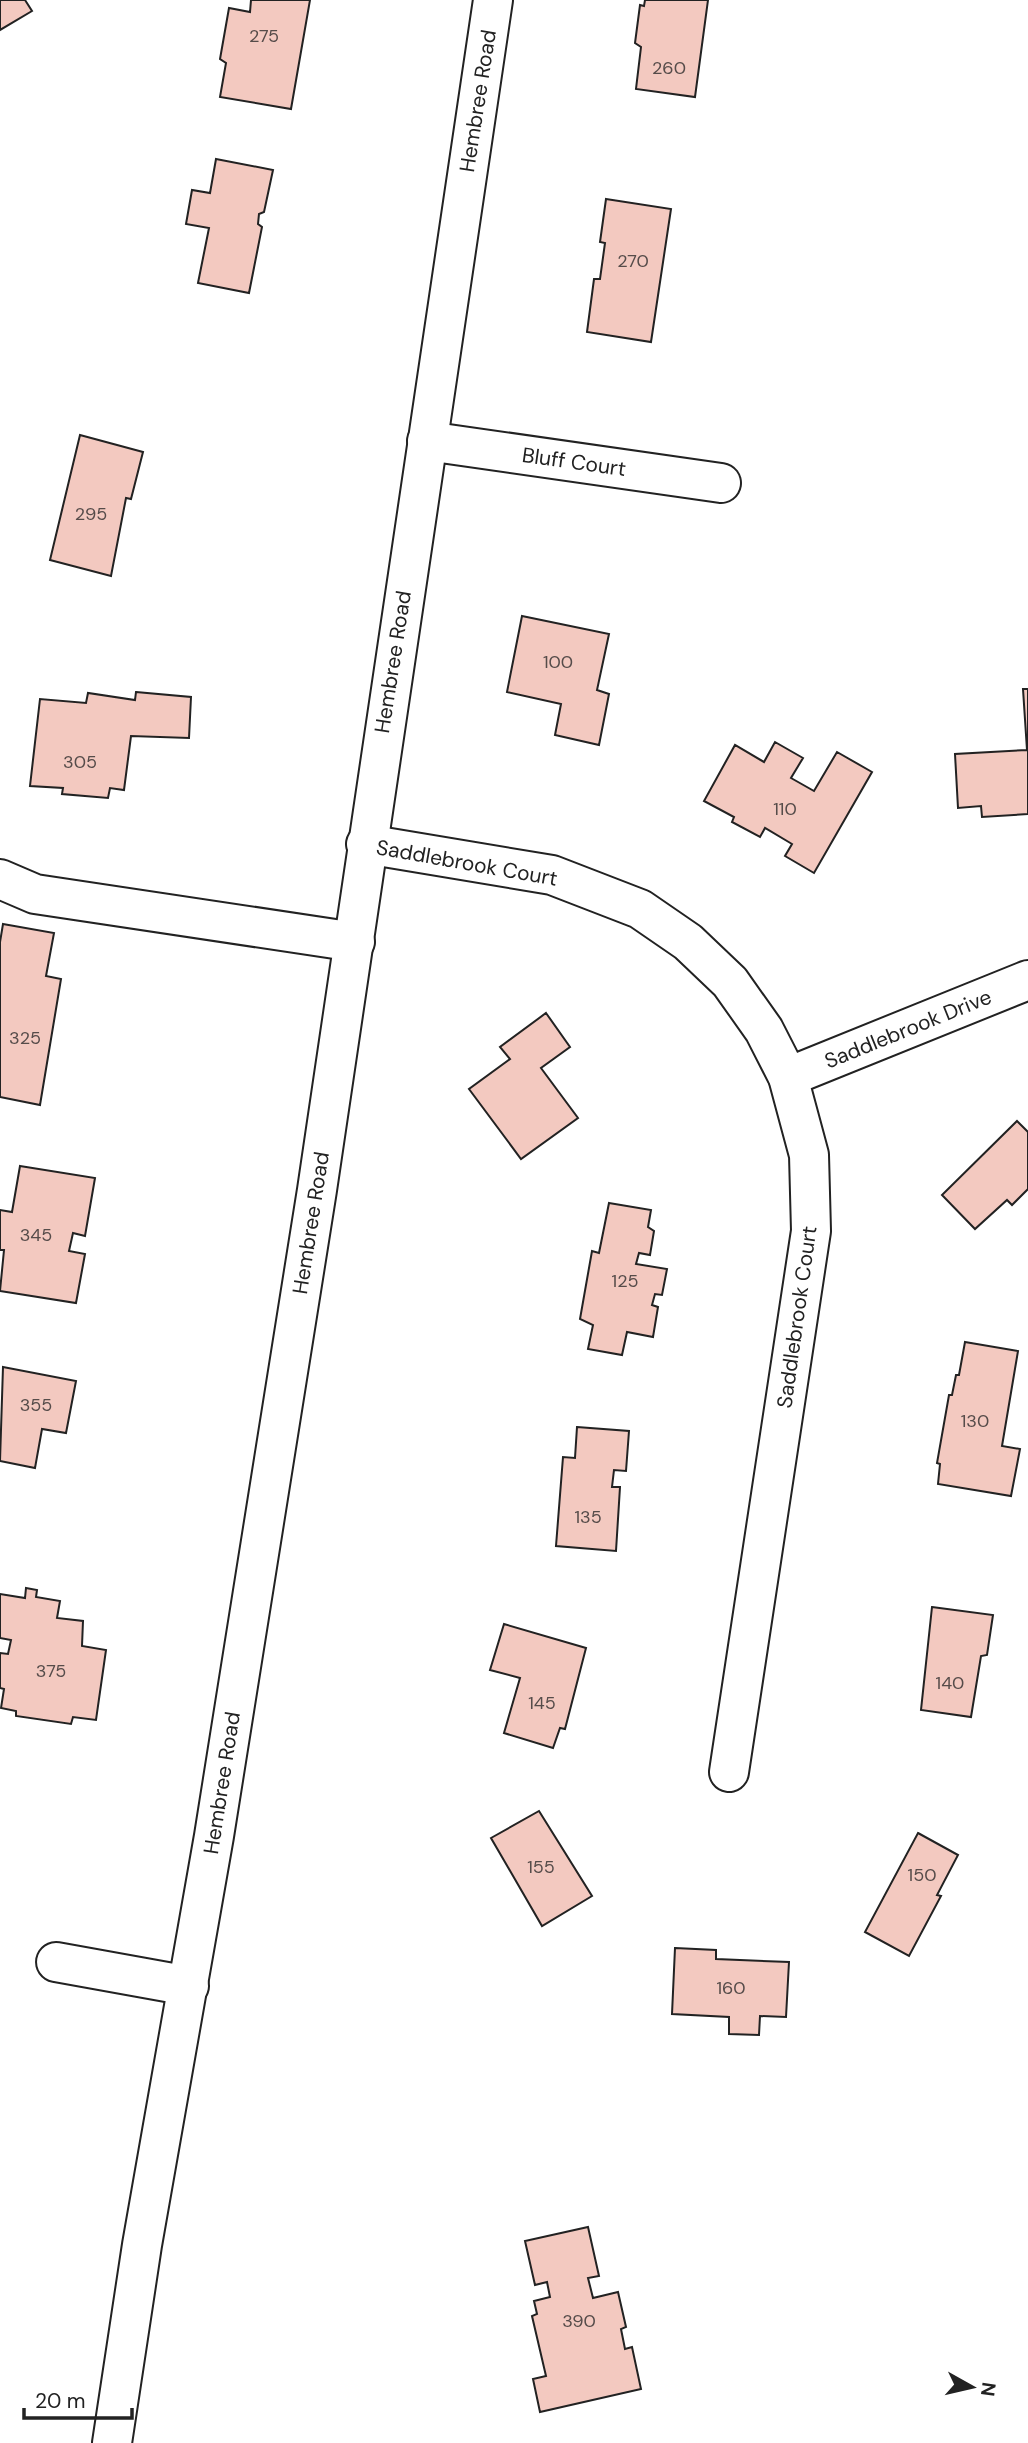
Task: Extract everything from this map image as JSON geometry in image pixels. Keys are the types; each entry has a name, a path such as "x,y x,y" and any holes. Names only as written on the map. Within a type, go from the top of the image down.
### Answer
{"street":[{"name":"Hembree Road","path":"112,2443 142,2245 189,1986 355,942 366,844 493,0"},
{"name":"Bluff Court","path":"427,440 721,483"},
{"name":"Saddlebrook Court","path":"366,844 552,875 640,909 688,942 730,982 764,1030 788,1077 809,1155 811,1231 729,1772"},
{"path":"0,879 35,894 355,942"},
{"name":"Saddlebrook Drive","path":"788,1077 1028,980"},
{"path":"56,1962 189,1986"}],"building":[{"path":"0,0 25,0 32,11 0,30"},
{"path":"251,0 310,0 291,109 220,97 226,63 220,59 229,8 250,12"},
{"path":"645,0 708,0 695,97 636,89 641,47 635,43 640,5 644,6"},
{"path":"216,159 273,170 264,212 259,214 258,224 262,227 249,293 198,283 209,228 186,224 192,190 210,193"},
{"path":"606,199 671,209 651,342 587,332 594,279 600,279 605,243 600,242"},
{"path":"80,435 143,452 131,499 126,498 111,576 50,560"},
{"path":"522,616 609,634 597,690 609,694 599,745 555,735 561,704 507,692"},
{"path":"1023,689 1028,689 1028,814 982,817 981,806 958,808 955,754 1027,750"},
{"path":"136,692 191,697 189,738 131,736 124,790 110,788 108,798 62,794 63,788 30,786 40,699 86,703 88,693 135,700"},
{"path":"775,742 803,758 791,778 814,791 837,752 872,772 814,873 785,856 792,844 765,828 760,837 732,822 734,817 704,801 735,745 764,762"},
{"path":"3,924 54,933 46,976 61,979 40,1105 0,1097 0,942"},
{"path":"546,1013 570,1047 541,1068 578,1118 521,1159 469,1089 510,1059 500,1047"},
{"path":"1017,1121 1028,1132 1028,1189 1012,1205 1007,1200 975,1229 942,1195"},
{"path":"20,1166 95,1178 85,1236 73,1233 69,1251 85,1254 76,1303 0,1291 4,1250 0,1250 0,1210 12,1212"},
{"path":"609,1203 651,1210 648,1227 654,1231 650,1255 639,1253 636,1264 667,1269 662,1295 655,1294 652,1305 658,1307 653,1337 627,1332 622,1355 588,1349 593,1325 580,1319 592,1251 599,1253"},
{"path":"965,1342 1018,1351 1002,1446 1020,1449 1011,1496 938,1484 940,1464 937,1463 949,1395 952,1395 956,1375 959,1375"},
{"path":"3,1367 76,1381 66,1433 42,1429 35,1468 0,1461"},
{"path":"577,1427 629,1431 626,1471 614,1470 612,1487 620,1487 616,1551 556,1546 563,1457 575,1458"},
{"path":"26,1588 37,1590 36,1597 60,1601 57,1618 83,1621 82,1646 106,1650 96,1720 73,1717 71,1724 16,1716 16,1711 1,1708 4,1689 0,1688 0,1653 8,1654 11,1640 0,1638 0,1594 25,1598"},
{"path":"932,1607 993,1615 987,1655 981,1656 971,1717 921,1710"},
{"path":"504,1624 586,1648 565,1729 560,1728 553,1748 504,1733 520,1678 490,1670"},
{"path":"539,1811 592,1896 542,1926 491,1838"},
{"path":"918,1833 958,1855 937,1895 941,1896 909,1956 865,1932"},
{"path":"675,1948 716,1950 716,1959 789,1962 786,2017 760,2016 759,2035 729,2034 729,2017 672,2014"},
{"path":"588,2227 599,2276 588,2278 593,2298 618,2292 626,2327 621,2329 625,2349 632,2347 641,2389 540,2412 533,2379 546,2376 532,2316 537,2314 534,2301 550,2297 547,2282 535,2285 525,2241"}]}
